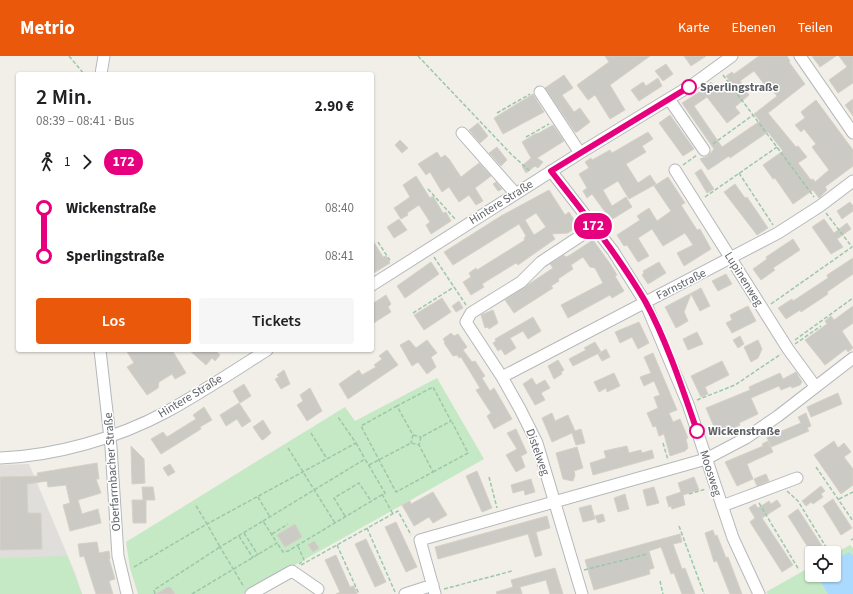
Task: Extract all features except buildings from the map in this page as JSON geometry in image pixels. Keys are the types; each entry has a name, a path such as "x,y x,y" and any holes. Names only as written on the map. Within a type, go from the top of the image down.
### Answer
{"street":[{"path":"101,72 104,56"},
{"name":"Hintere Straße","path":"374,284 461,227 669,99 732,56"},
{"path":"800,56 853,133"},
{"path":"540,92 580,153"},
{"path":"669,99 704,150"},
{"path":"462,133 516,193"},
{"name":"Lupinenweg","path":"675,170 787,348 815,386"},
{"name":"Moosweg","path":"551,171 613,251 645,302 688,404 733,538 759,594"},
{"name":"Farnstraße","path":"502,376 778,233 820,206 853,181"},
{"path":"468,318 521,282 541,262 594,227"},
{"name":"Distelweg","path":"468,318 520,408 537,443 582,594"},
{"name":"Oberfarrnbacher Straße","path":"100,352 110,435 118,556 127,594"},
{"name":"Hintere Straße","path":"0,458 43,454 70,448 110,435 166,412 264,352"},
{"path":"405,594 434,590 420,540 706,459 746,438 778,416 853,358"},
{"name":"Moosweg","path":"722,506 797,478"},
{"path":"249,593 292,571 318,589"}],"path":[{"path":"69,56 82,72"},
{"path":"418,56 511,154 538,179"},
{"path":"717,67 852,247 763,310"},
{"path":"497,113 535,91 540,92"},
{"path":"675,170 753,115"},
{"path":"526,137 558,118"},
{"path":"696,203 777,147"},
{"path":"739,173 778,233"},
{"path":"428,189 461,227"},
{"path":"378,242 396,270"},
{"path":"429,248 454,287 468,318"},
{"path":"413,313 454,287"},
{"path":"688,404 735,385 853,298"},
{"path":"787,348 821,326"},
{"path":"433,387 468,453 396,492 360,426 397,406 433,387"},
{"path":"397,406 413,435 411,443"},
{"path":"264,521 283,552 298,545 385,493 356,443 338,417"},
{"path":"413,435 421,437 451,421"},
{"path":"311,433 327,459"},
{"path":"421,437 419,445 432,472"},
{"path":"134,567 207,524 356,443"},
{"path":"369,465 411,443 419,445"},
{"path":"663,443 671,469"},
{"path":"288,448 335,523"},
{"path":"155,594 154,590 220,547 365,459"},
{"path":"816,467 853,521"},
{"path":"489,477 500,517"},
{"path":"346,516 334,498 359,483 371,501"},
{"path":"780,485 798,501 825,546"},
{"path":"689,494 715,486"},
{"path":"839,499 853,492"},
{"path":"382,494 393,514"},
{"path":"754,495 799,570"},
{"path":"258,497 270,517"},
{"path":"195,504 233,569 249,593"},
{"path":"292,571 398,511 411,536 420,540"},
{"path":"272,534 288,524"},
{"path":"679,526 704,594"},
{"path":"367,528 396,594"},
{"path":"244,533 258,555"},
{"path":"239,536 253,558"},
{"path":"192,594 277,543"},
{"path":"292,571 304,560 298,545"},
{"path":"337,545 359,594"},
{"path":"575,573 646,554"},
{"path":"434,590 512,571"},
{"path":"660,581 663,594"}],"shaded area":[{"path":"29,464 75,573 82,594 0,594 0,465"}],"green space":[{"path":"437,378 484,459 243,594 138,594 130,568 126,542 345,407 355,421"},
{"path":"850,545 853,548 853,594 768,594 766,592 805,570 805,582 841,582 841,550"},
{"path":"67,556 82,594 0,594 0,558"}],"water":[{"path":"849,552 853,556 853,594 828,594 821,582 841,582 841,556"}],"bus line":[{"name":"172","path":"689,87 551,171 613,251 645,302 673,366 697,431"}],"place":[{"name":"Sperlingstraße","path":"689,87"},
{"name":"Wickenstraße","path":"697,431"}]}
